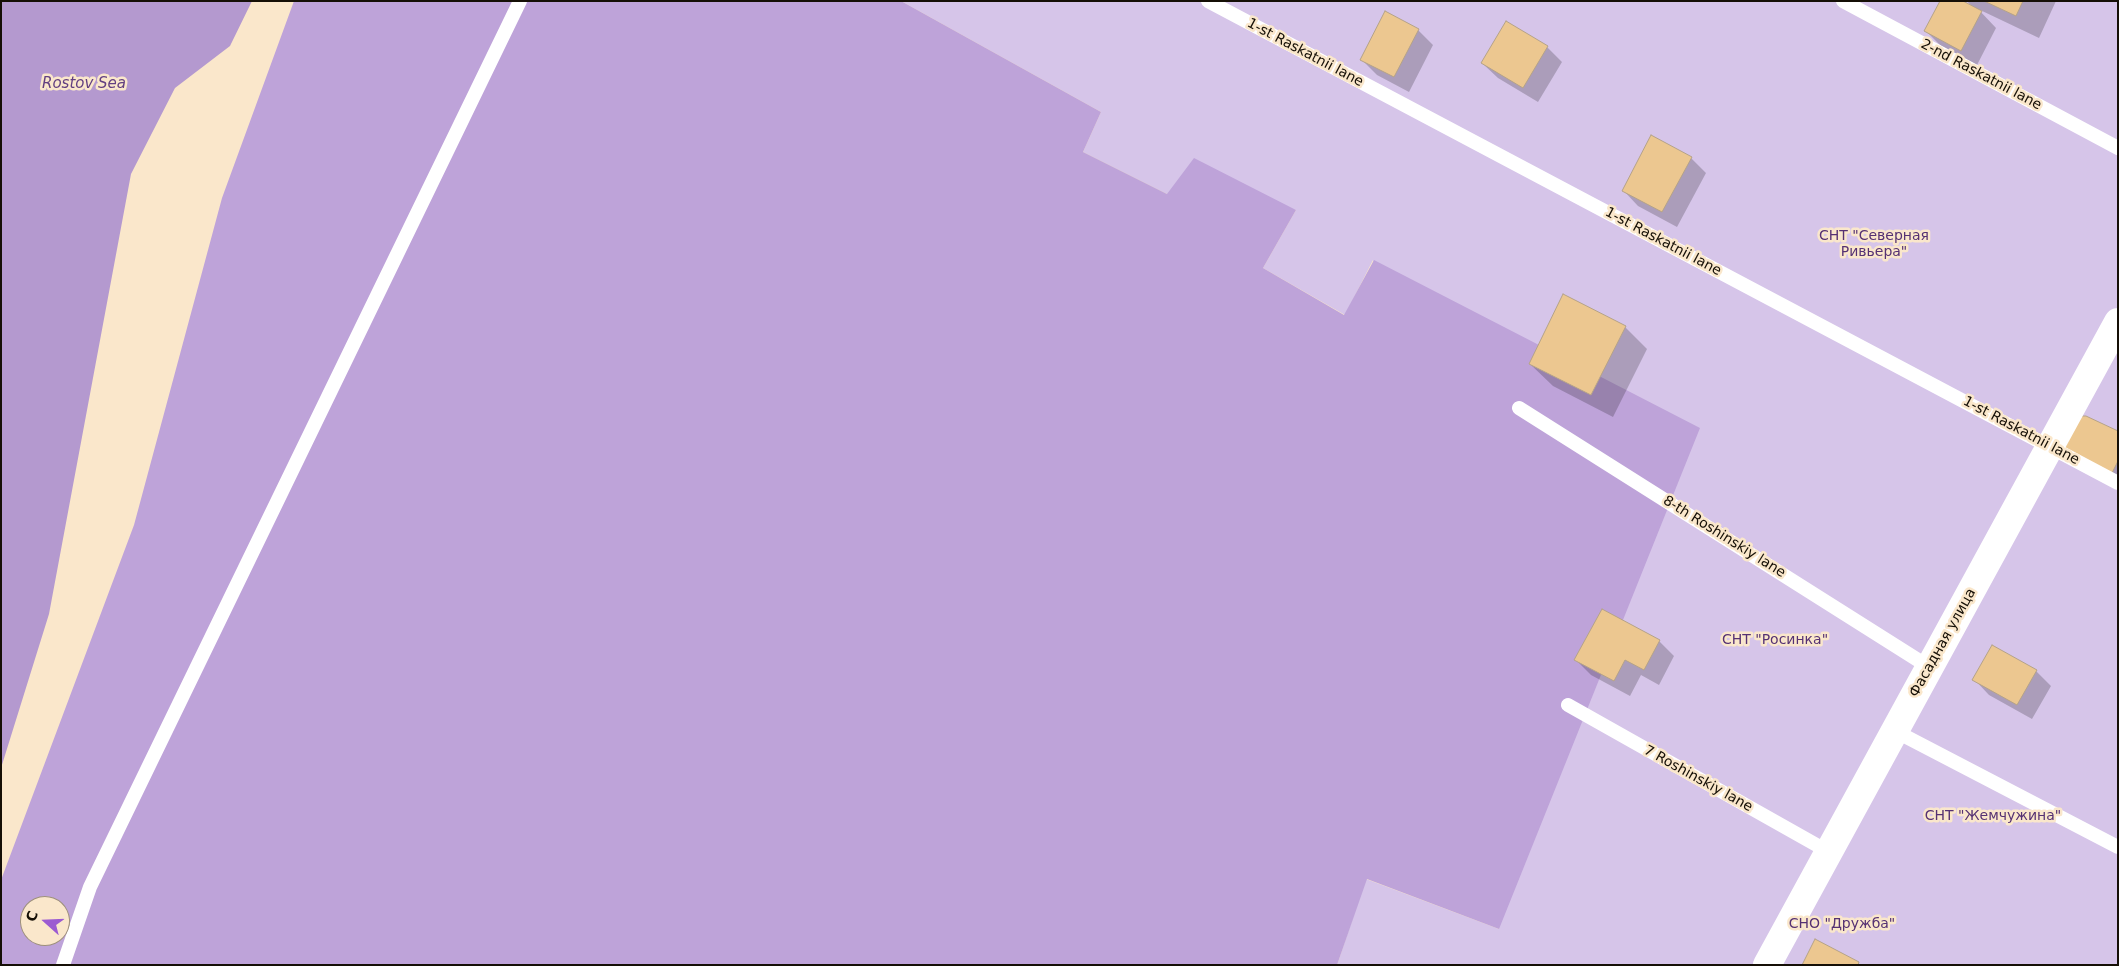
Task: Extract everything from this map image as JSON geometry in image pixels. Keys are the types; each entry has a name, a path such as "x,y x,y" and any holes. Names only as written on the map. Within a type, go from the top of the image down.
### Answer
{"street":[{"name":"Фасадная улица","path":"1767,965 2118,322"}],"lane":[{"path":"64,965 90,887 520,1"},
{"name":"1-st Raskatnii lane","path":"1208,1 2118,483"},
{"name":"2-nd Raskatnii lane","path":"1843,1 2118,148"},
{"name":"8-th Roshinskiy lane","path":"1519,408 1929,667"},
{"name":"7 Roshinskiy lane","path":"1568,705 1829,852"},
{"path":"1895,731 2118,847"}],"green space":[{"path":"901,1 2118,1 2118,965 1337,965 1366,879 1499,929 1373,260 1345,315 1263,268 1296,210 1167,194 1083,152 1101,112"}],"shaded area":[{"path":"294,1 901,1 1101,112 1083,152 1167,194 1194,158 1296,210 1263,268 1344,315 1374,260 1700,428 1499,929 1367,879 1337,965 1,965 1,880 134,525 222,198"}],"water":[{"name":"Rostov Sea","path":"1,1 252,1 230,46 175,88 131,174 49,614 1,768"}],"building":[{"path":"1940,1 1963,1 1982,11 1961,51 1924,31"},
{"path":"1984,1 2023,1 2016,16"},
{"path":"1385,11 1419,29 1394,77 1360,60"},
{"path":"1506,21 1548,46 1523,88 1481,63"},
{"path":"1651,135 1692,157 1662,212 1622,191"},
{"path":"1563,294 1626,326 1591,395 1529,364"},
{"path":"2080,416 2086,416 2118,431 2118,461 2110,477 2062,453"},
{"path":"1602,609 1660,640 1644,670 1625,660 1614,681 1574,660"},
{"path":"1992,645 2037,670 2017,705 1972,680"},
{"path":"1815,939 1859,962 1858,965 1802,965"}],"park label":[{"name":"СНТ \"Северная Ривьера\"","path":"1874,244"},
{"name":"СНТ \"Росинка\"","path":"1775,640"},
{"name":"СНТ \"Жемчужина\"","path":"1993,816"},
{"name":"СНО \"Дружба\"","path":"1842,924"}]}
